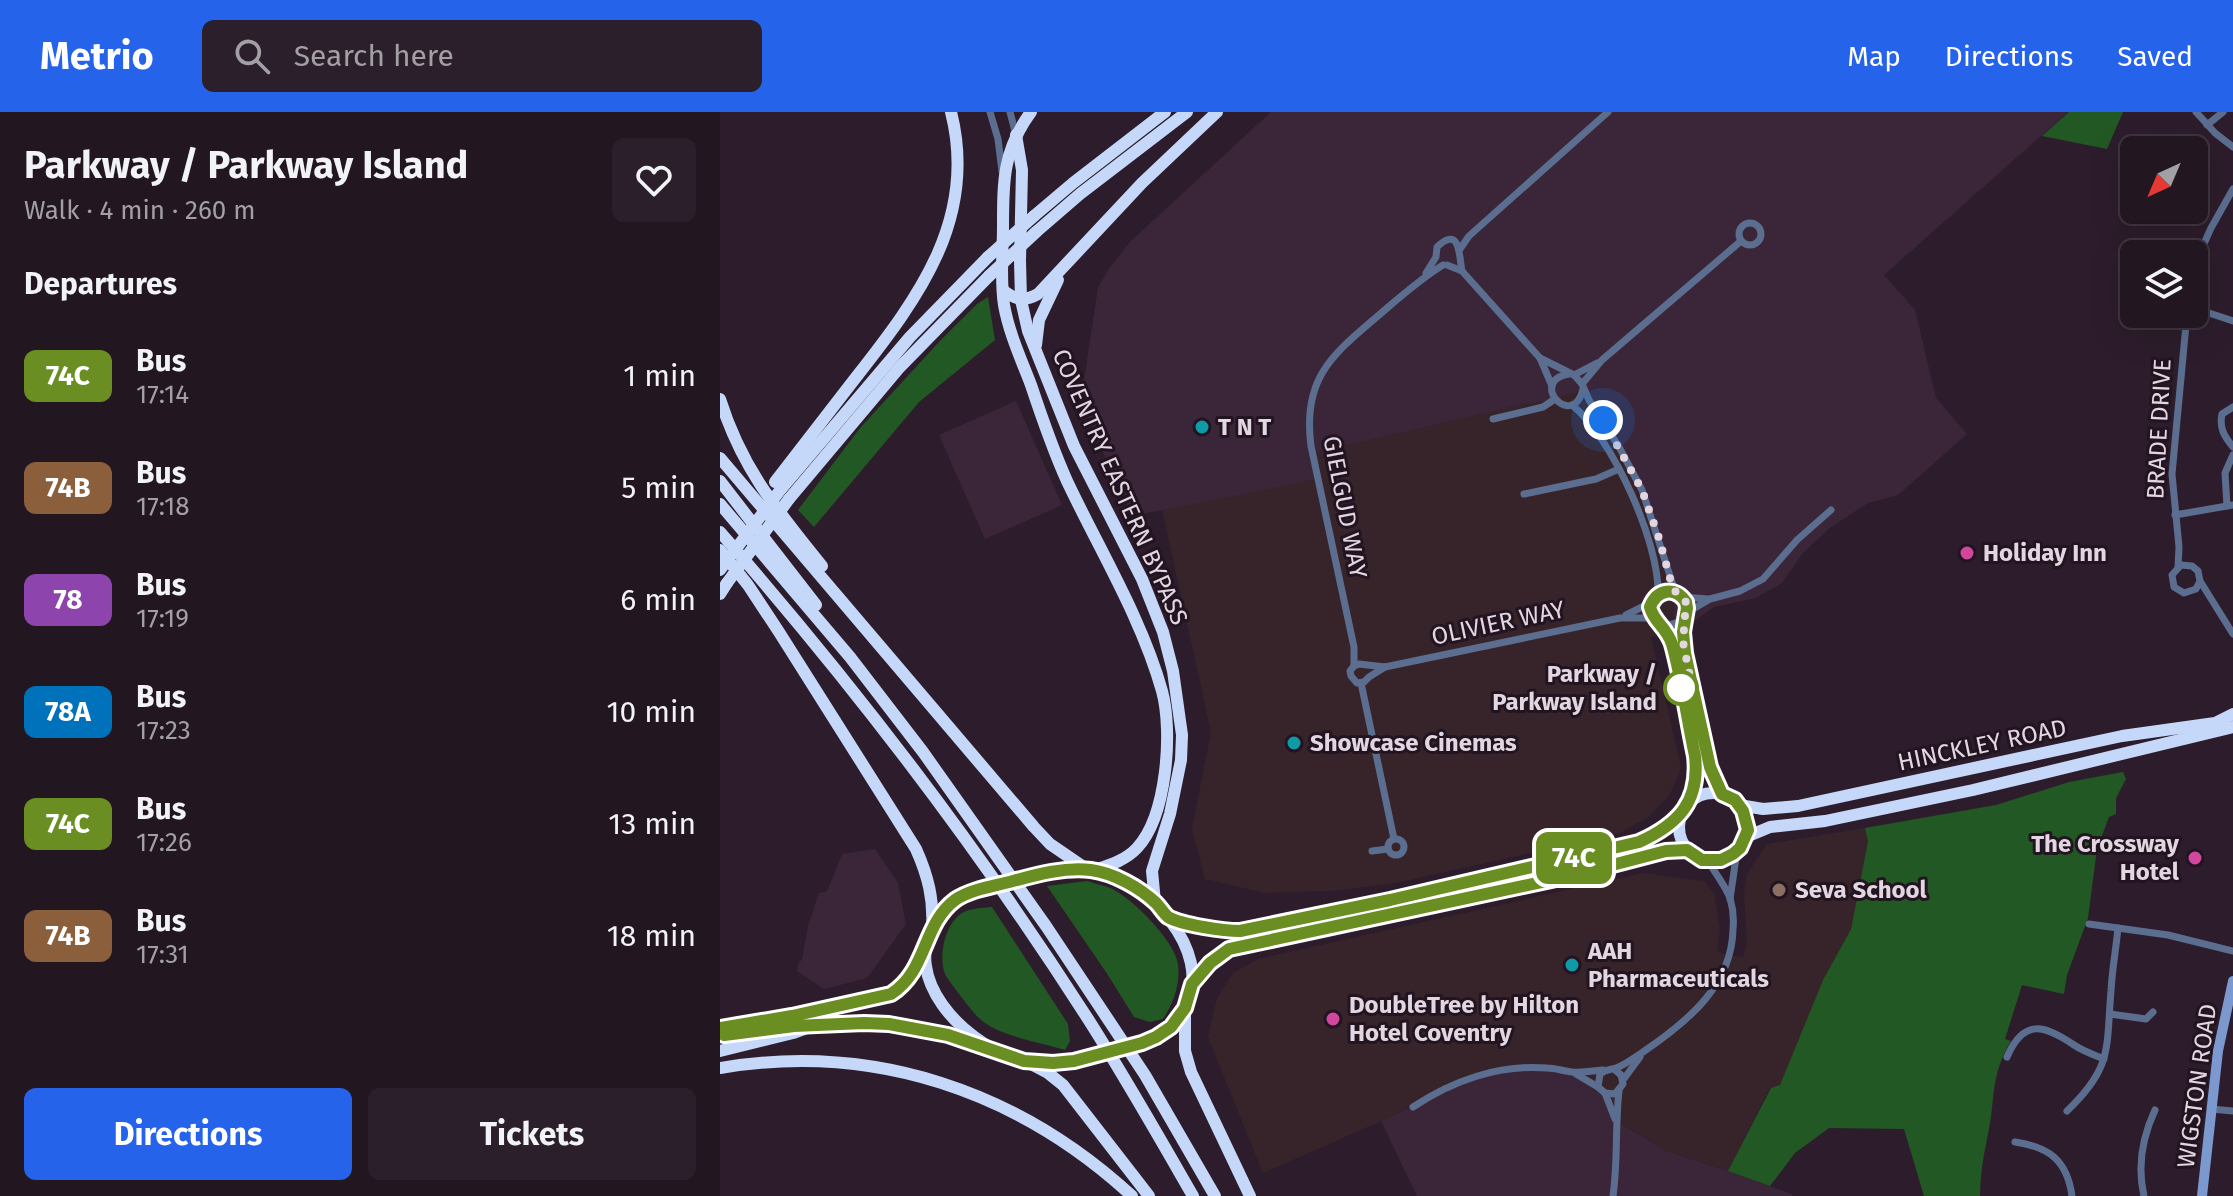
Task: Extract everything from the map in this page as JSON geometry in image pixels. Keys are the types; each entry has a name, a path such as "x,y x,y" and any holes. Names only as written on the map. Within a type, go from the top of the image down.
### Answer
{"highway":[{"path":"724,588 782,490 915,298 942,244 953,210 958,169 951,112"},
{"name":"COVENTRY EASTERN BYPASS","path":"1031,112 1016,135 1003,181 1003,290 1010,328 1066,479 1149,654 1162,693 1167,731 1166,771 1147,832 1139,846 1128,856 1091,870"},
{"path":"720,570 758,518 910,337 988,257 1034,216 1165,112"},
{"path":"782,490 850,425 900,367 1036,232 1187,112"},
{"path":"1003,290 1021,300 1038,294 1142,183 1217,112"},
{"name":"COVENTRY EASTERN BYPASS","path":"1016,135 1022,170 1021,300 1028,331 1089,477 1142,579 1163,632 1173,671 1182,735 1181,760 1170,814 1152,871 1155,902"},
{"path":"1039,363 1036,340 1039,320 1062,270"},
{"path":"720,399 731,432 754,476 892,660"},
{"path":"720,458 1050,844 1091,870 1138,889 1168,917 1188,954 1192,984 1185,1008 1185,1051 1191,1072 1250,1196"},
{"path":"720,481 790,569 850,657"},
{"path":"720,504 850,657 923,752 1046,926 1145,1075 1215,1196"},
{"path":"720,532 846,682 995,882 1087,1017 1193,1196"},
{"path":"720,550 779,632 916,849 931,891 932,929"},
{"name":"HINCKLEY ROAD","path":"1739,805 1767,810 1798,806 2122,736 2215,723 2233,714"},
{"name":"HINCKLEY ROAD","path":"1746,837 1770,827 1825,821 1973,790 2233,727"},
{"path":"1168,917 1219,930 1240,931 1605,851 1655,835 1681,816 1692,798 1711,792 1731,797 1739,805 1748,823 1746,837 1737,851 1721,860 1697,858 1687,850 1679,835 1681,816"},
{"path":"1192,984 1221,953 1243,945 1570,876 1653,854 1687,850"},
{"path":"1091,870 1050,872 967,894 947,908 932,929 926,948 929,977 941,1002 966,1031 997,1051 1048,1073 1063,1085 1149,1196"},
{"path":"1024,1061 1074,1061 1142,1043 1171,1027 1185,1008"},
{"path":"720,1051 812,1026"},
{"path":"720,1068 765,1062 828,1061 884,1068 938,1081 1005,1107 1049,1131 1094,1163 1132,1196"}],"main road":[{"path":"720,1028 891,994 912,975 926,948"},
{"name":"WIGSTON ROAD","path":"2202,1196 2218,1051 2230,1012 2233,981"},
{"path":"720,1034 794,1026 900,1025 997,1051"}],"street":[{"path":"990,112 998,139 1003,181"},
{"path":"1010,112 1016,135"},
{"path":"1462,271 1460,249 1469,236 1608,112"},
{"path":"2196,112 2233,147"},
{"path":"2207,125 2223,112"},
{"path":"2206,240 2233,189"},
{"path":"1469,236 1440,243 1436,257 1445,265 1462,271 1540,358 1555,399 1563,405 1572,405 1580,400 1583,387 1602,360 1741,241"},
{"path":"1454,241 1460,249"},
{"name":"GIELGUD WAY","path":"1424,276 1436,257"},
{"path":"1445,265 1453,264 1459,258"},
{"name":"GIELGUD WAY","path":"1361,665 1354,647 1311,446 1311,404 1318,379 1340,348 1424,276 1445,265"},
{"path":"2208,313 2233,321"},
{"name":"BRADE DRIVE","path":"2181,566 2173,462 2186,328"},
{"path":"1540,358 1571,374 1583,387 1619,447 1642,490 1675,591 1683,597 1710,599 1740,591 1763,579 1797,540 1831,510"},
{"path":"1552,386 1558,377 1602,360"},
{"path":"1493,419 1543,407 1555,399"},
{"path":"1572,405 1589,422 1619,469 1634,501 1650,547 1658,595"},
{"path":"2233,407 2222,414 2221,421 2225,437 2233,447"},
{"path":"2175,515 2230,506 2225,473 2233,455"},
{"path":"1524,494 1596,479 1619,469"},
{"path":"2198,585 2184,593 2174,587 2172,575 2181,566 2196,569 2198,585 2214,602 2233,634"},
{"path":"1675,591 1658,595 1650,607 1653,618 1663,625 1672,644 1695,756 1692,798"},
{"path":"1683,597 1687,608 1683,642 1710,767 1722,794"},
{"path":"1663,625 1672,625 1710,599"},
{"name":"OLIVIER WAY","path":"1620,618 1651,603"},
{"name":"OLIVIER WAY","path":"1361,665 1385,667 1620,618 1653,618"},
{"path":"1361,665 1369,671 1369,677 1361,683 1354,681 1350,671 1361,665"},
{"name":"OLIVIER WAY","path":"1369,677 1385,667"},
{"path":"1361,683 1394,839"},
{"path":"1394,839 1402,841 1405,847 1396,856 1388,849 1388,844 1394,839"},
{"path":"1372,851 1388,849"},
{"path":"1730,899 1737,851"},
{"path":"1616,1121 1598,1078 1643,1052 1695,1011 1726,969 1733,944 1734,917 1730,899 1708,861"},
{"path":"2089,924 2168,935 2233,951"},
{"path":"2067,1111 2095,1079 2108,1046 2118,928"},
{"path":"2146,1019 2153,1012"},
{"path":"2110,1014 2146,1019"},
{"path":"2146,1019 2150,1027"},
{"path":"2007,1057 2022,1033 2038,1029 2055,1033 2077,1048 2104,1059"},
{"path":"1613,1196 1618,1153 1616,1121 1619,1091 1643,1052"},
{"path":"1413,1107 1437,1091 1485,1073 1519,1068 1574,1072 1609,1070 1621,1075 1623,1080"},
{"path":"1574,1072 1610,1095 1619,1091"},
{"path":"2211,1109 2233,1111"},
{"path":"2144,1196 2141,1176 2143,1143 2155,1110"},
{"path":"2015,1142 2039,1147 2056,1159 2066,1172 2072,1196"}],"shaded area":[{"path":"1271,112 2068,112 1884,275 1915,310 1936,398 1967,434 1898,495 1868,503 1831,527 1803,553 1781,584 1755,598 1714,607 1675,635 1672,625 1675,591 1642,490 1583,390 1555,399 1313,453 1318,479 1132,516 1092,428 1082,394 1098,287 1131,241"},
{"path":"1583,389 1633,473 1675,591 1672,625 1675,635 1651,637 1681,768 1670,794 1649,817 1620,833 1395,883 1333,891 1265,893 1205,879 1192,829 1211,732 1162,509 1318,479 1313,453 1555,399"},
{"path":"1016,401 1062,505 985,539 939,435"},
{"path":"1865,828 1868,841 1851,929 1823,980 1780,1086 1770,1088 1728,1171 1666,1151 1616,1121 1413,1107 1263,1173 1208,1037 1217,998 1233,973 1258,959 1643,873 1704,881 1714,893 1720,931 1717,952 1743,958 1747,944 1744,892 1747,874 1767,844"},
{"path":"875,849 898,883 906,924 867,978 824,989 797,971 819,893 826,892 829,887 842,854"},
{"path":"1519,1068 1574,1072 1598,1087 1619,1091 1616,1121 1666,1151 1792,1196 1417,1196 1381,1121 1463,1080"}],"green space":[{"path":"2069,112 2123,112 2107,149 2042,136"},
{"path":"988,297 995,340 919,402 814,527 798,510 860,428 938,343"},
{"path":"2123,772 2126,779 2116,798 2116,814 2109,817 2097,849 2088,918 2067,975 2064,994 2022,985 2005,1039 2011,1041 1996,1078 1980,1196 1924,1196 1904,1129 1829,1128 1795,1153 1770,1186 1728,1171 1771,1088 1780,1085 1823,980 1851,929 1868,841 1865,828 1996,805 2069,782"},
{"path":"1087,881 1124,896 1160,931 1173,951 1177,960 1178,983 1174,999 1163,1019 1150,1022 1134,1017 1047,886"},
{"path":"992,907 1068,1024 1070,1041 1065,1050 1008,1034 987,1024 972,1010 945,974 942,958 951,925 965,911"}],"bus line":[{"name":"74C","path":"720,1028 891,994 912,975 932,929 954,901 967,894 1050,872 1095,870 1138,889 1168,917 1219,930 1240,931 1585,856 1655,835 1681,816 1692,798 1696,772 1672,644 1663,625 1653,618 1650,607 1658,595 1669,591 1679,593 1686,602 1683,642 1710,767 1722,794 1739,805 1748,823 1744,843 1728,857 1708,861 1697,858 1687,850 1666,851 1570,876 1229,949 1210,963 1192,984 1185,1008 1171,1027 1142,1043 1074,1061 1024,1061 948,1035 889,1024 794,1026 724,1035"}],"place":[{"name":"T N T","path":"1202,427"},
{"name":"Holiday Inn","path":"1967,553"},
{"name":"Parkway / Parkway Island","path":"1681,688"},
{"name":"Showcase Cinemas","path":"1294,743"},
{"name":"The Crossway Hotel","path":"2195,858"},
{"name":"Seva School","path":"1779,890"},
{"name":"AAH Pharmaceuticals","path":"1572,965"},
{"name":"DoubleTree by Hilton Hotel Coventry","path":"1333,1019"}],"route":[{"path":"1603,420 1642,490 1671,582 1686,602 1683,642 1693,692 1681,688"}]}
